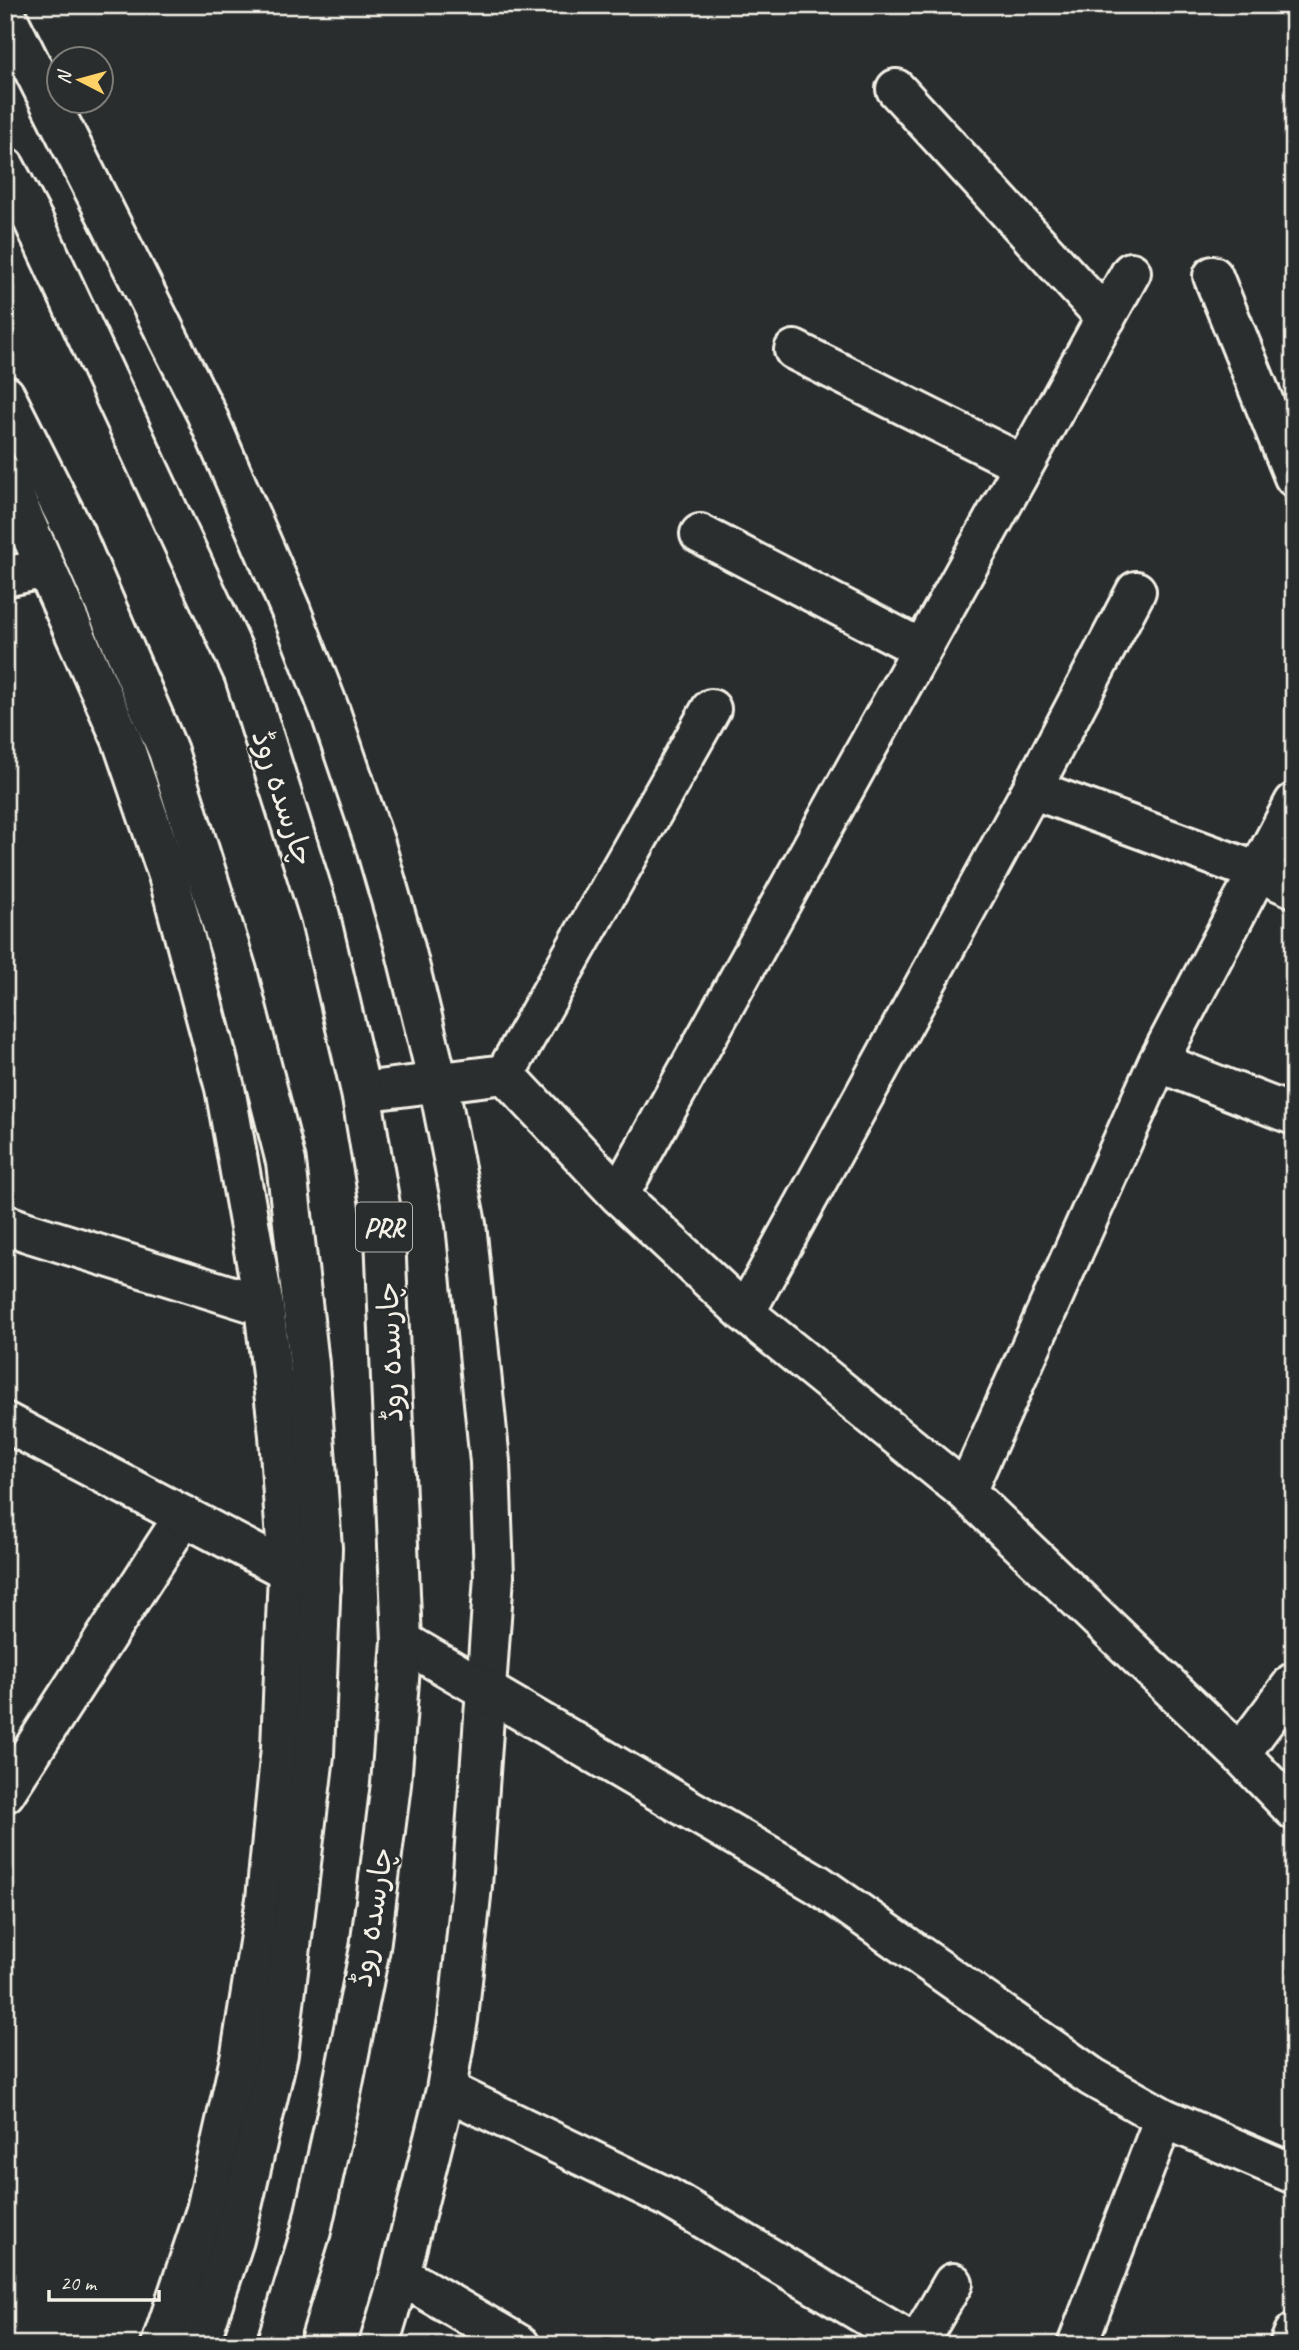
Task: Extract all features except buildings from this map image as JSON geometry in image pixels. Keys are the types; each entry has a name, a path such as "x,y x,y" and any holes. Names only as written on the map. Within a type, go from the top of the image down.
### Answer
{"main road":[{"path":"5,13 206,413 291,611 331,714 375,844 404,944 438,1082 466,1224 490,1462 494,1576 472,1886 458,2019 446,2090 400,2275 379,2345"},
{"path":"896,89 1106,318"},
{"name":"چارسدہ روڈ","path":"5,167 34,222 244,674 320,916 361,1092 385,1235 402,1641 391,1784 370,1948 311,2231 276,2345"},
{"path":"619,1195 1131,272"},
{"path":"1213,276 1294,477"},
{"path":"794,350 1024,466"},
{"path":"5,395 75,534 168,751 237,971 286,1162 309,1364 322,1548 314,1755 278,2054 234,2240 200,2345"},
{"path":"5,476 122,740 168,875 225,1088 264,1306 279,1435 288,1571 278,1776 266,1899 241,2054 206,2210 161,2345"},
{"path":"700,534 922,649"},
{"path":"5,577 46,568"},
{"path":"745,1313 1032,789 1136,591"},
{"path":"505,1074 711,709"},
{"path":"1032,789 1258,872 1294,888"},
{"path":"966,1492 1158,1062 1294,803"},
{"path":"1158,1062 1294,1115"},
{"path":"361,1092 505,1074"},
{"path":"505,1074 619,1195 745,1313 966,1492 1240,1754 1294,1810"},
{"path":"5,1224 264,1306"},
{"path":"5,1422 321,1588"},
{"path":"5,1793 184,1516"},
{"path":"402,1641 819,1885 1092,2077 1164,2118 1294,2174"},
{"path":"1240,1754 1294,1682"},
{"path":"446,2090 667,2197 917,2345 953,2283"},
{"path":"1076,2345 1164,2118"},
{"path":"400,2275 520,2345"},
{"path":"1289,2345 1294,2333"}]}
